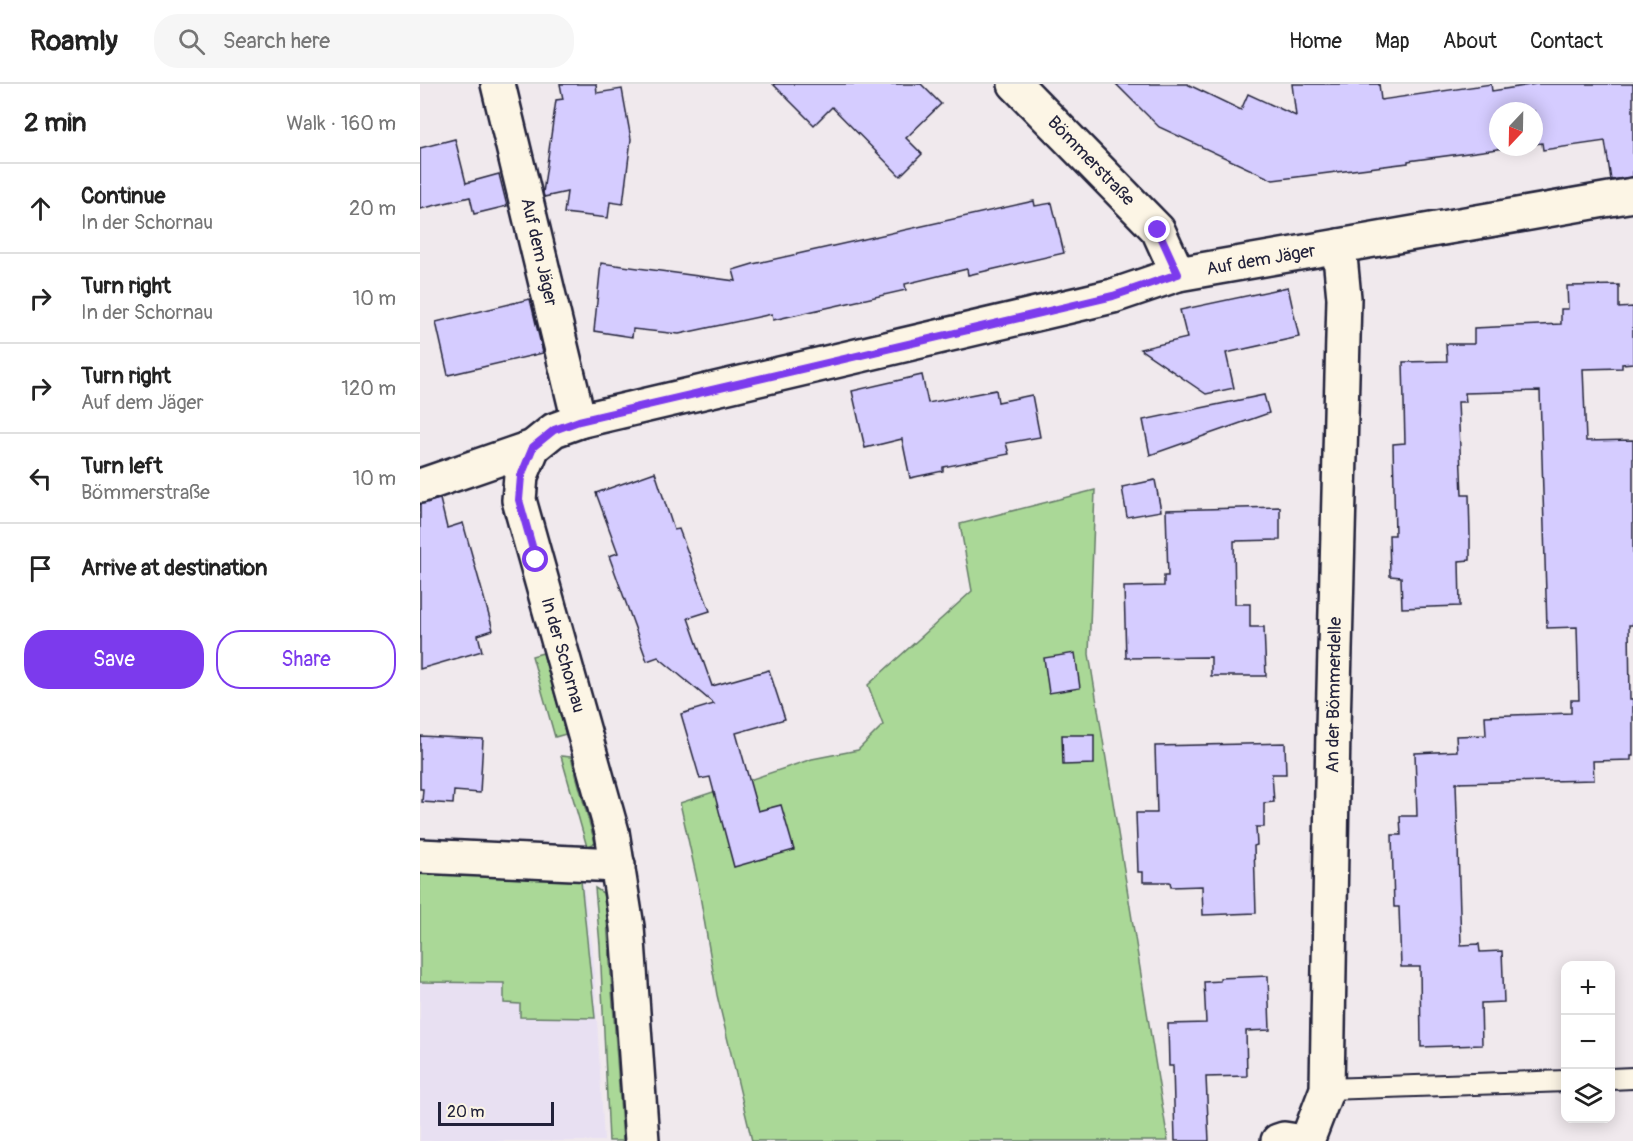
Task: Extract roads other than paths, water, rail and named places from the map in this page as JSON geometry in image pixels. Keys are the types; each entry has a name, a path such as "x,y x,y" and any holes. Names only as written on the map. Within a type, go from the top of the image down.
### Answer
{"street":[{"name":"Auf dem Jäger","path":"498,84 579,421"},
{"name":"Bömmerstraße","path":"1015,84 1158,230 1178,274"},
{"name":"Auf dem Jäger","path":"420,486 533,447 554,430 579,421 1113,296 1178,274 1633,195"},
{"name":"An der Bömmerdelle","path":"1307,1141 1328,1089 1333,728 1344,298 1339,246"},
{"name":"In der Schornau","path":"533,447 521,476 519,500 612,832 627,927 642,1141"},
{"path":"420,856 618,865"},
{"path":"1278,1141 1284,1139 1297,1141"}],"lane":[{"path":"1615,1079 1633,1078"},
{"path":"1328,1089 1561,1081"}]}
